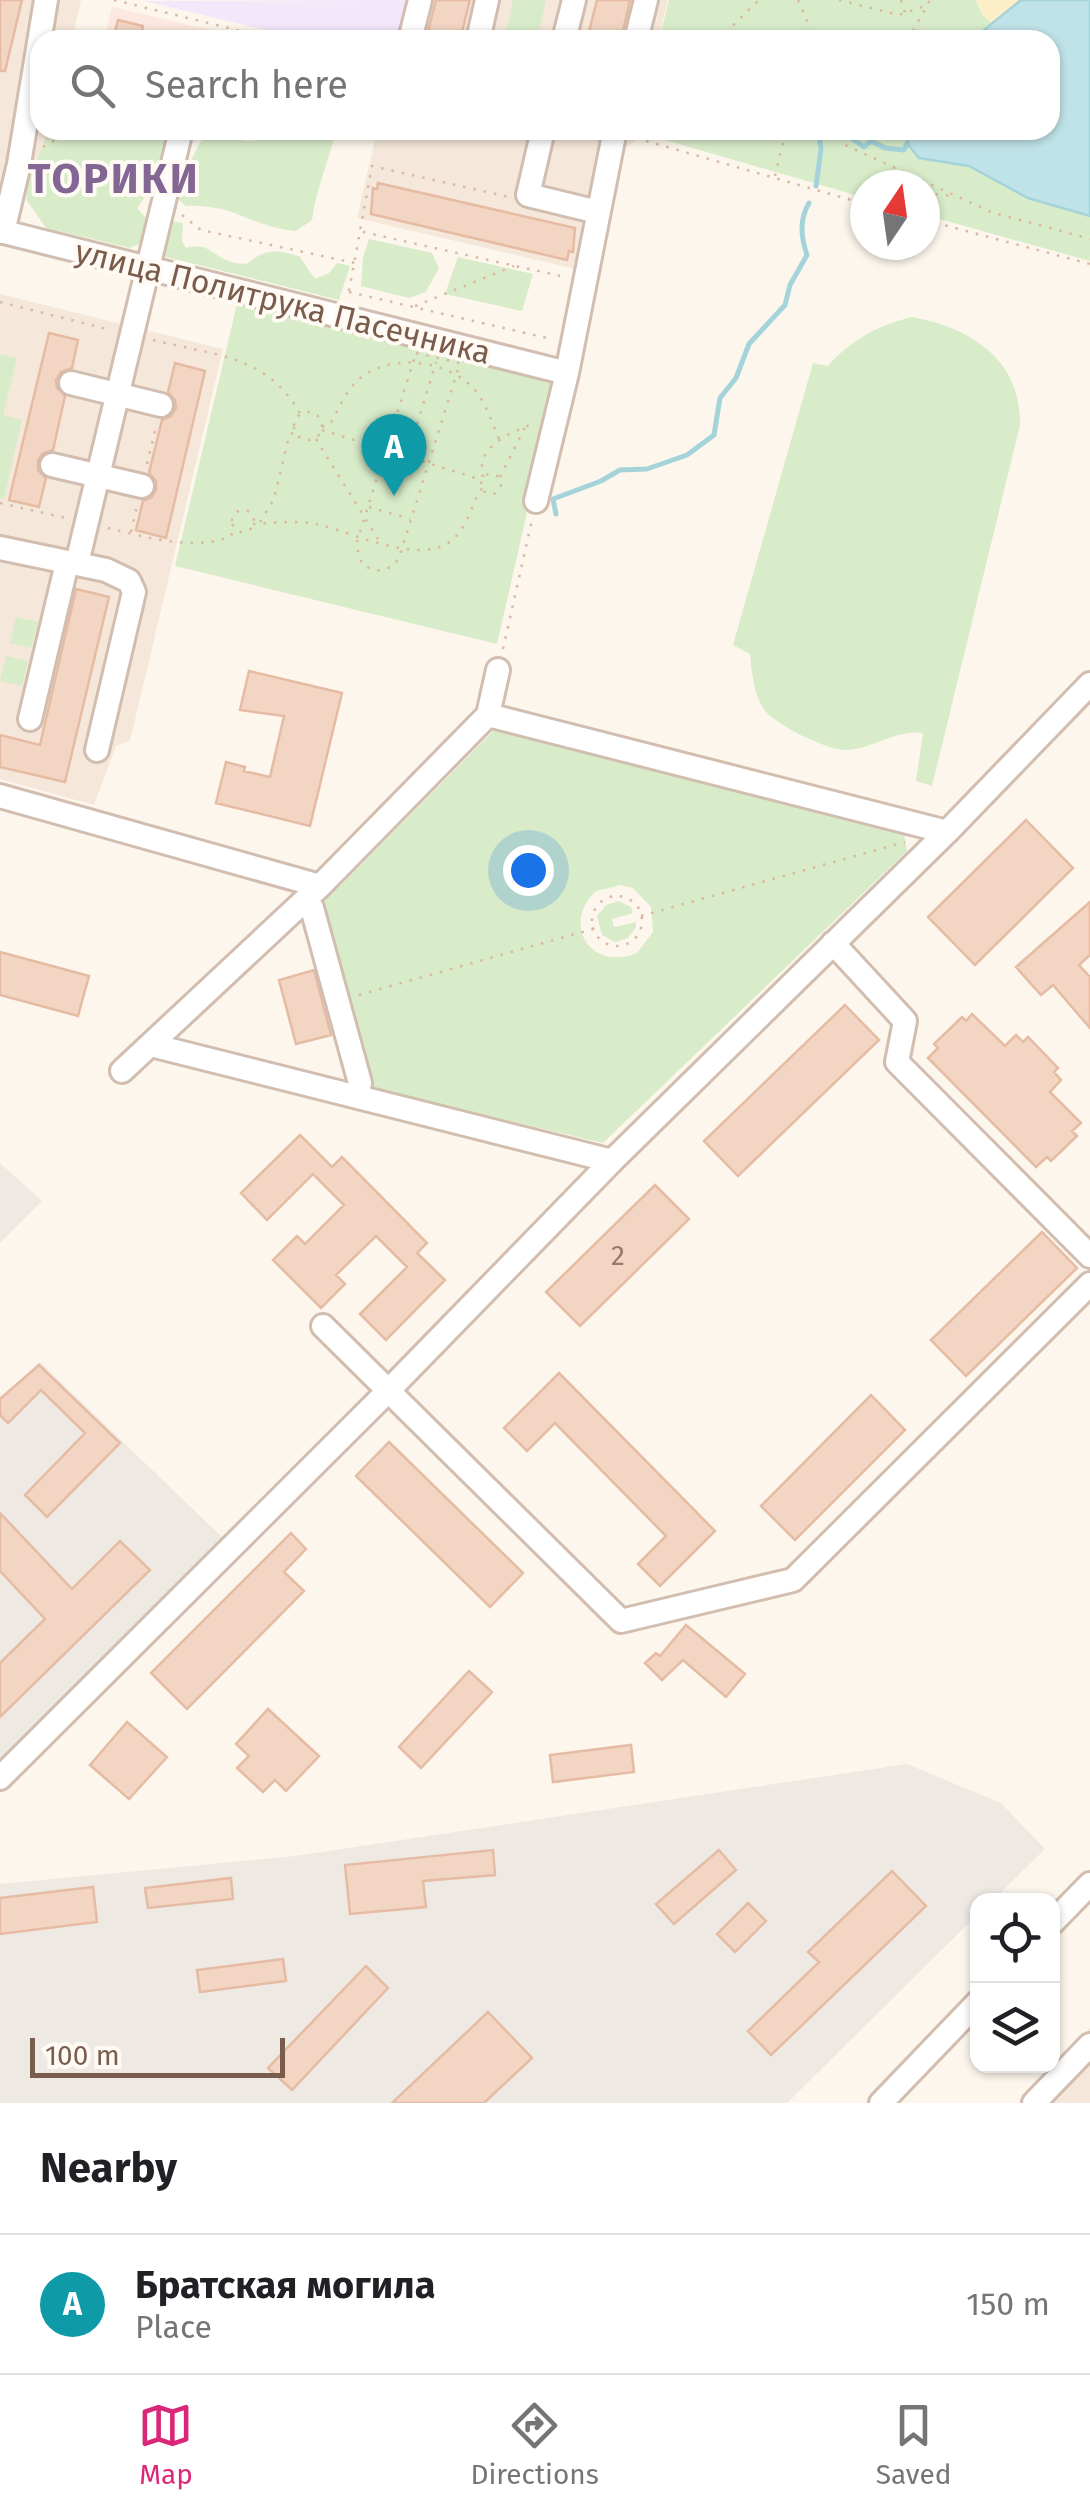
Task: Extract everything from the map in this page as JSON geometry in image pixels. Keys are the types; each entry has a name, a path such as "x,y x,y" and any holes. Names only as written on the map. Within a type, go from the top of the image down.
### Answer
{"street":[{"path":"41,30 46,0"},
{"path":"412,30 420,0"},
{"path":"480,30 488,0"},
{"path":"566,30 574,0"},
{"path":"638,30 646,0"},
{"path":"2,232 30,96"},
{"path":"30,719 86,523 179,140"},
{"path":"541,140 528,195 598,212"},
{"path":"536,501 598,212 618,140"},
{"name":"улица Политрука Пасечника","path":"2,232 566,373"},
{"path":"71,384 161,405"},
{"path":"52,464 142,486"},
{"path":"0,548 119,575 129,581 134,592 96,750"},
{"path":"122,1071 312,893 488,714 498,670"},
{"path":"0,1778 612,1161 947,832 1090,684"},
{"path":"488,714 947,832"},
{"path":"0,796 312,893"},
{"path":"312,893 312,908 360,1083 357,1096"},
{"path":"834,943 905,1020 897,1062 1090,1256"},
{"path":"152,1045 612,1161"},
{"path":"322,1326 620,1620 793,1580 1090,1284"},
{"path":"1060,1916 1089,1889"},
{"path":"880,2103 970,2010"},
{"path":"1034,2103 1090,2045"}],"path":[{"path":"114,0 237,30"},
{"path":"728,30 759,0"},
{"path":"798,0 808,30"},
{"path":"839,0 890,14 906,14 925,6"},
{"path":"901,0 906,14"},
{"path":"913,30 930,0"},
{"path":"22,144 42,148 56,140"},
{"path":"647,140 850,200"},
{"path":"774,177 783,140"},
{"path":"841,140 990,212 1090,239"},
{"path":"342,317 372,166 509,196 528,195"},
{"path":"940,194 960,196"},
{"path":"162,208 180,212 200,230 355,262"},
{"path":"940,224 1090,264"},
{"path":"361,232 567,278"},
{"path":"414,307 514,266"},
{"path":"348,292 553,340"},
{"path":"0,302 255,366 278,381 301,414"},
{"path":"416,352 460,363 400,558 391,568 376,571 358,558 359,535 413,362 416,352"},
{"path":"399,484 437,358"},
{"path":"316,439 360,378 386,365 413,362 456,376 477,394 499,440"},
{"path":"301,414 314,414 322,429 407,457 482,479 491,474 499,478"},
{"path":"260,524 274,500 290,436 301,414"},
{"path":"235,529 246,532 253,524 303,522 402,549 432,550 452,540 464,527 482,488 486,455 499,440 557,414"},
{"path":"482,488 486,493 494,493 500,487 499,478 525,427"},
{"path":"295,431 302,439 316,439"},
{"path":"316,439 380,541"},
{"path":"498,670 536,501"},
{"path":"0,503 172,541 204,543 230,537 235,529 232,518 240,510 250,513 253,524"},
{"path":"368,506 411,520"},
{"path":"641,916 912,840"},
{"path":"611,897 628,899 641,916 638,936 623,946 606,944 593,929 596,906 611,897"},
{"path":"338,1001 593,929"}],"shaded area":[{"path":"0,0 81,0 74,30 30,30 30,140 49,140 37,190 0,182"},
{"path":"415,0 408,30 265,30 144,1"},
{"path":"416,0 668,0 660,30 409,30"},
{"path":"112,7 211,30 106,30"},
{"path":"375,140 634,140 625,147 597,274 357,218"},
{"path":"0,294 223,349 130,741 116,746 94,805 0,779"},
{"path":"0,1163 42,1201 0,1243"},
{"path":"40,1362 227,1542 0,1759 0,1400"},
{"path":"907,1764 1001,1803 1045,1849 1000,1893 970,1893 970,1922 787,2103 0,2103 0,1884 295,1856"},
{"path":"1090,2028 1090,2103 1018,2103 1047,2073 1060,2073 1060,2059"}],"green space":[{"path":"513,0 546,0 539,30 506,30"},
{"path":"669,0 976,0 982,14 993,24 984,30 662,30"},
{"path":"45,140 167,140 161,175 137,208 151,224 148,240 130,248 46,228 26,199 29,179"},
{"path":"333,140 312,220 296,231 217,208 186,206 177,198 180,181 201,141"},
{"path":"665,140 908,140 919,158 969,166 1028,198 1090,216 1090,261 940,219 940,170 850,170 850,194"},
{"path":"169,221 183,223 182,241 186,248 205,248 233,263 247,264 266,253 284,252 299,256 315,279 329,273 337,263 350,266 339,300 162,256"},
{"path":"369,239 432,253 439,268 426,292 409,298 361,286"},
{"path":"458,257 533,274 522,311 445,294"},
{"path":"237,304 557,382 497,644 175,566"},
{"path":"912,317 954,329 988,350 1012,382 1020,425 932,786 916,781 923,733 904,734 847,750 802,735 763,708 755,689 750,654 733,645 813,363 828,366 866,335"},
{"path":"0,354 17,358 3,415 22,420 4,499 0,498"},
{"path":"16,617 38,622 31,648 10,643"},
{"path":"6,656 28,661 22,686 0,681"},
{"path":"494,730 903,829 907,851 603,1143 371,1088 321,905","holes":["621,885 633,888 651,907 653,932 637,953 621,957 595,951 581,931 586,904 596,891"]},
{"path":"619,901 631,907 633,913 612,919 614,927 636,922 636,927 628,938 615,942 602,935 597,916 606,905"}],"sand":[{"path":"976,0 1021,0 993,24 982,14"}],"water":[{"path":"1021,0 1090,0 1090,216 1028,198 969,166 919,158 907,143 1060,140 1060,30 984,30"}],"building":[{"path":"0,0 22,0 5,71 0,71"},
{"path":"436,0 470,0 462,30 428,30"},
{"path":"597,0 630,0 623,30 590,30"},
{"path":"118,20 143,26 142,30 116,30"},
{"path":"378,183 575,228 573,252 569,251 567,260 371,214 373,188 377,189"},
{"path":"49,333 78,340 72,368 61,372 56,380 57,388 65,396 53,450 42,454 38,461 38,470 46,478 39,507 9,500"},
{"path":"175,363 205,371 166,538 136,530 143,501 156,490 156,481 149,473 162,420 176,408 168,392"},
{"path":"76,589 109,597 65,782 0,767 0,735 40,745"},
{"path":"249,671 342,693 310,826 216,803 226,762 270,777 284,716 240,710"},
{"path":"1026,820 1073,868 975,965 928,917"},
{"path":"1090,902 1090,955 1079,965 1090,977 1090,1028 1053,985 1041,995 1016,967"},
{"path":"0,952 89,976 78,1016 0,995"},
{"path":"314,970 331,1035 296,1044 279,980"},
{"path":"845,1005 879,1040 738,1176 704,1141"},
{"path":"972,1014 1005,1046 1016,1035 1023,1042 1028,1037 1058,1068 1054,1072 1061,1080 1050,1092 1081,1123 1072,1131 1077,1136 1051,1161 1047,1157 1036,1167 928,1058 938,1048 934,1044 962,1017 966,1021"},
{"path":"300,1135 332,1167 342,1157 427,1243 417,1253 445,1280 386,1340 360,1314 407,1267 376,1236 336,1275 345,1284 321,1308 273,1260 297,1236 305,1244 344,1205 313,1174 267,1220 241,1193"},
{"path":"655,1185 689,1219 580,1326 546,1292"},
{"path":"1042,1232 1077,1268 966,1376 931,1340"},
{"path":"39,1365 120,1443 47,1517 25,1495 85,1433 41,1390 8,1423 0,1415 0,1399"},
{"path":"559,1373 715,1531 660,1586 638,1564 666,1536 555,1423 527,1451 504,1428"},
{"path":"871,1395 905,1430 795,1540 761,1506"},
{"path":"389,1442 523,1573 490,1607 356,1476"},
{"path":"0,1513 72,1589 120,1541 150,1570 0,1717 0,1663 45,1619 0,1571"},
{"path":"291,1533 306,1549 284,1572 304,1591 187,1709 151,1673"},
{"path":"686,1625 745,1674 726,1697 683,1660 662,1680 645,1663 656,1653 660,1656"},
{"path":"469,1671 492,1692 421,1768 399,1747"},
{"path":"268,1709 319,1756 286,1791 275,1780 263,1792 237,1768 249,1756 236,1744"},
{"path":"127,1722 167,1757 129,1799 90,1765"},
{"path":"631,1745 634,1772 553,1782 550,1755"},
{"path":"493,1850 495,1875 423,1881 426,1907 350,1914 345,1865"},
{"path":"719,1850 736,1870 674,1924 656,1904"},
{"path":"892,1871 926,1906 771,2055 748,2031 819,1962 808,1952"},
{"path":"231,1878 233,1899 148,1908 145,1888"},
{"path":"93,1887 97,1922 0,1934 0,1898"},
{"path":"748,1903 766,1921 735,1952 717,1934"},
{"path":"283,1959 286,1981 200,1992 197,1970"},
{"path":"366,1966 388,1988 292,2090 268,2068"},
{"path":"488,2012 532,2058 484,2103 392,2103"}],"waterway":[{"path":"816,186 820,140"},
{"path":"854,140 864,147 871,141 885,148 904,150 907,143"},
{"path":"556,514 553,499 620,470 647,469 687,455 714,435 720,398 736,378 749,344 785,305 790,285 807,255 802,229 809,203"}],"place":[{"name":"Братская могила","path":"394,496"}],"district":[{"name":"ТОРИКИ","path":"114,178"}]}
